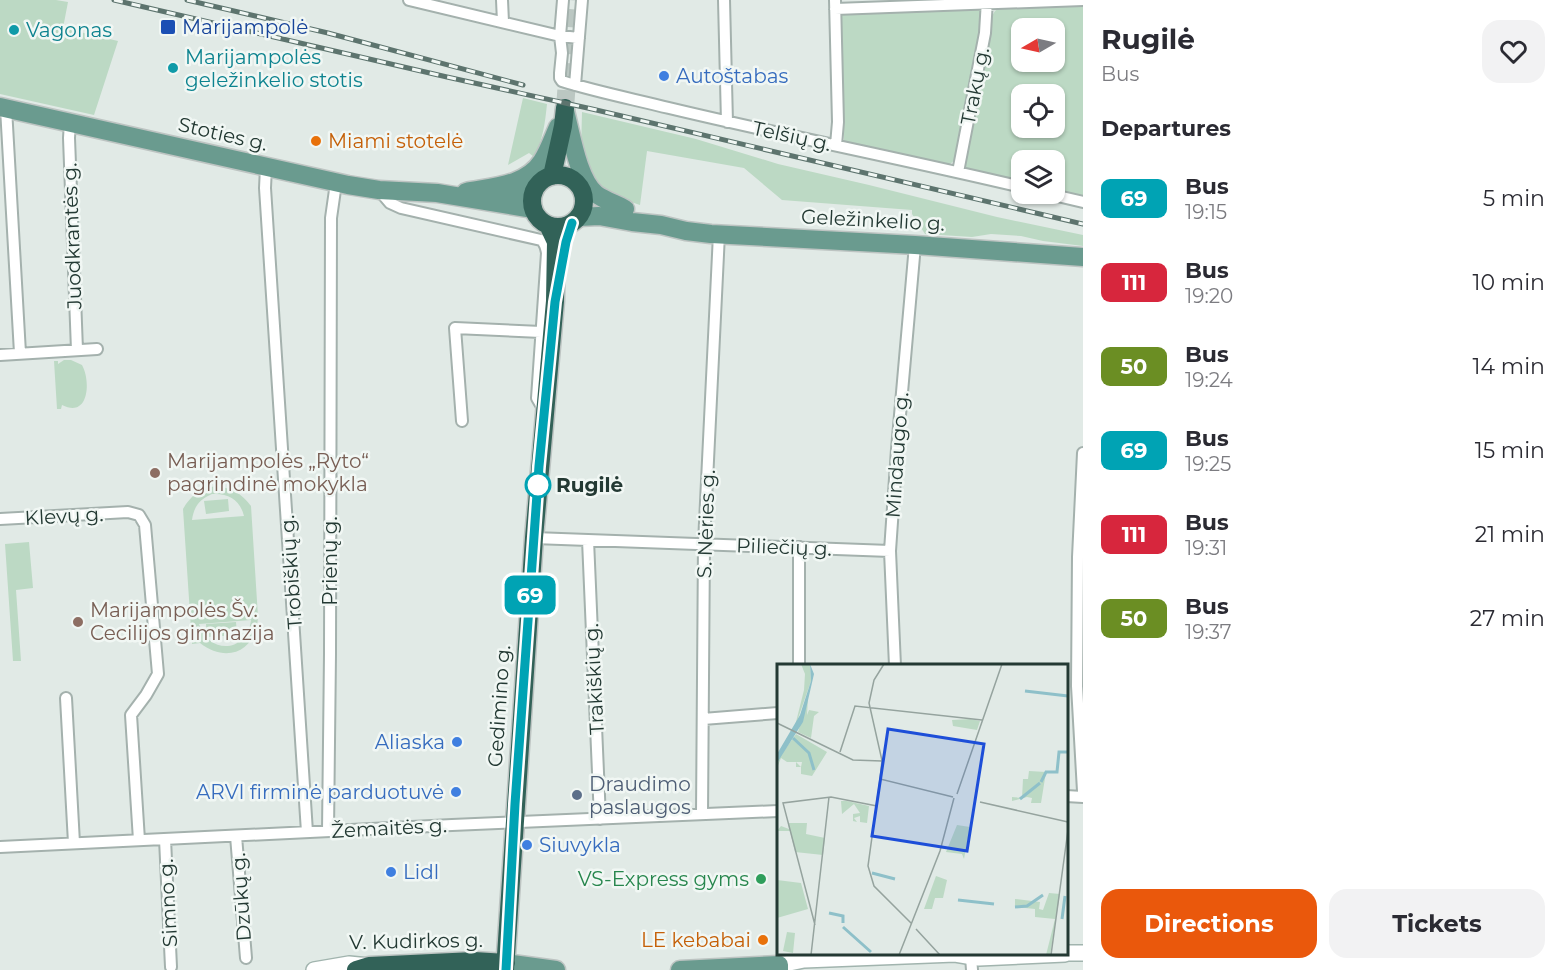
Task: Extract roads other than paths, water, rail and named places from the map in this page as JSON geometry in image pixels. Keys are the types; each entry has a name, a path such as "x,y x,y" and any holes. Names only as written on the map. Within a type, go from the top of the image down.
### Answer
{"highway":[{"path":"560,176 564,115"},
{"path":"560,176 575,181 583,195 582,210 575,220 565,226 548,225 536,215 534,200 538,184 545,179 560,176"},
{"name":"Gedimino g.","path":"506,967 514,823 544,410 555,302 566,242 575,220"},
{"name":"Gedimino g.","path":"548,225 556,242 555,302"},
{"name":"V. Kudirkos g.","path":"362,968 474,961 506,967"}],"main road":[{"name":"Stoties g.","path":"3,107 336,183 379,190 534,200"},
{"path":"466,192 516,181 531,173 543,160 564,115"},
{"path":"564,115 582,173 590,188 596,194 625,209"},
{"name":"Stoties g.","path":"437,193 466,192 534,200"},
{"name":"Geležinkelio g.","path":"583,195 601,204 625,209 661,225"},
{"name":"Geležinkelio g.","path":"575,220 599,216 686,231 719,234 1083,257"},
{"path":"680,970 787,967 910,955"},
{"path":"957,955 971,964 1049,955"},
{"name":"V. Kudirkos g.","path":"314,970 349,964 362,968"},
{"name":"V. Kudirkos g.","path":"506,967 556,970"}],"street":[{"path":"409,0 579,39"},
{"path":"502,0 503,22"},
{"path":"560,36 563,0"},
{"path":"575,85 582,0"},
{"path":"724,0 727,122"},
{"path":"836,145 838,122 835,4 1083,0"},
{"name":"Trakų g.","path":"958,172 985,33 988,2"},
{"name":"Telšių g.","path":"560,36 562,53 560,78 562,81 727,122 1011,184"},
{"path":"3,107 20,353"},
{"name":"Juodkrantės g.","path":"70,122 77,350"},
{"name":"Trobiškių g.","path":"266,167 265,188 307,832"},
{"name":"Prienų g.","path":"328,831 331,218 336,183"},
{"path":"379,190 390,203 401,208 543,242 547,254 537,398 544,410"},
{"path":"1065,198 1083,202"},
{"name":"S. Nėries g.","path":"702,814 704,543 719,234"},
{"name":"Mindaugo g.","path":"896,664 890,551 915,245"},
{"path":"462,421 455,328 541,332"},
{"path":"0,355 97,349"},
{"path":"1083,453 1078,557 1077,686 1083,791"},
{"name":"Klevų g.","path":"0,519 128,512 138,515 145,525 158,674 146,695 130,715 139,840"},
{"name":"Piliečių g.","path":"534,538 890,551"},
{"name":"Trakiškių g.","path":"588,540 600,819"},
{"path":"799,547 799,664"},
{"path":"66,698 74,843"},
{"path":"703,719 777,713"},
{"path":"1068,796 1083,797"},
{"name":"Žemaitės g.","path":"0,847 777,811"},
{"name":"Dzūkų g.","path":"236,836 246,958"},
{"name":"Simno g.","path":"165,838 171,967"}],"tunnel":[{"path":"565,108 573,0"}],"railway":[{"path":"114,0 1083,224"},
{"path":"187,0 328,33 523,85"}],"place":[{"name":"Marijampolė","path":"168,27"},
{"name":"Vagonas","path":"14,30"},
{"name":"Marijampolės geležinkelio stotis","path":"173,68"},
{"name":"Autoštabas","path":"664,76"},
{"name":"Miami stotelė","path":"316,141"},
{"name":"Marijampolės „Ryto“ pagrindinė mokykla","path":"155,473"},
{"name":"Rugilė","path":"538,485"},
{"name":"Marijampolės Šv. Cecilijos gimnazija","path":"78,622"},
{"name":"Aliaska","path":"457,742"},
{"name":"ARVI firminė parduotuvė","path":"456,792"},
{"name":"Draudimo paslaugos","path":"577,795"},
{"name":"Siuvykla","path":"527,845"},
{"name":"Lidl","path":"391,872"},
{"name":"VS-Express gyms","path":"761,879"},
{"name":"LE kebabai","path":"763,940"}]}
